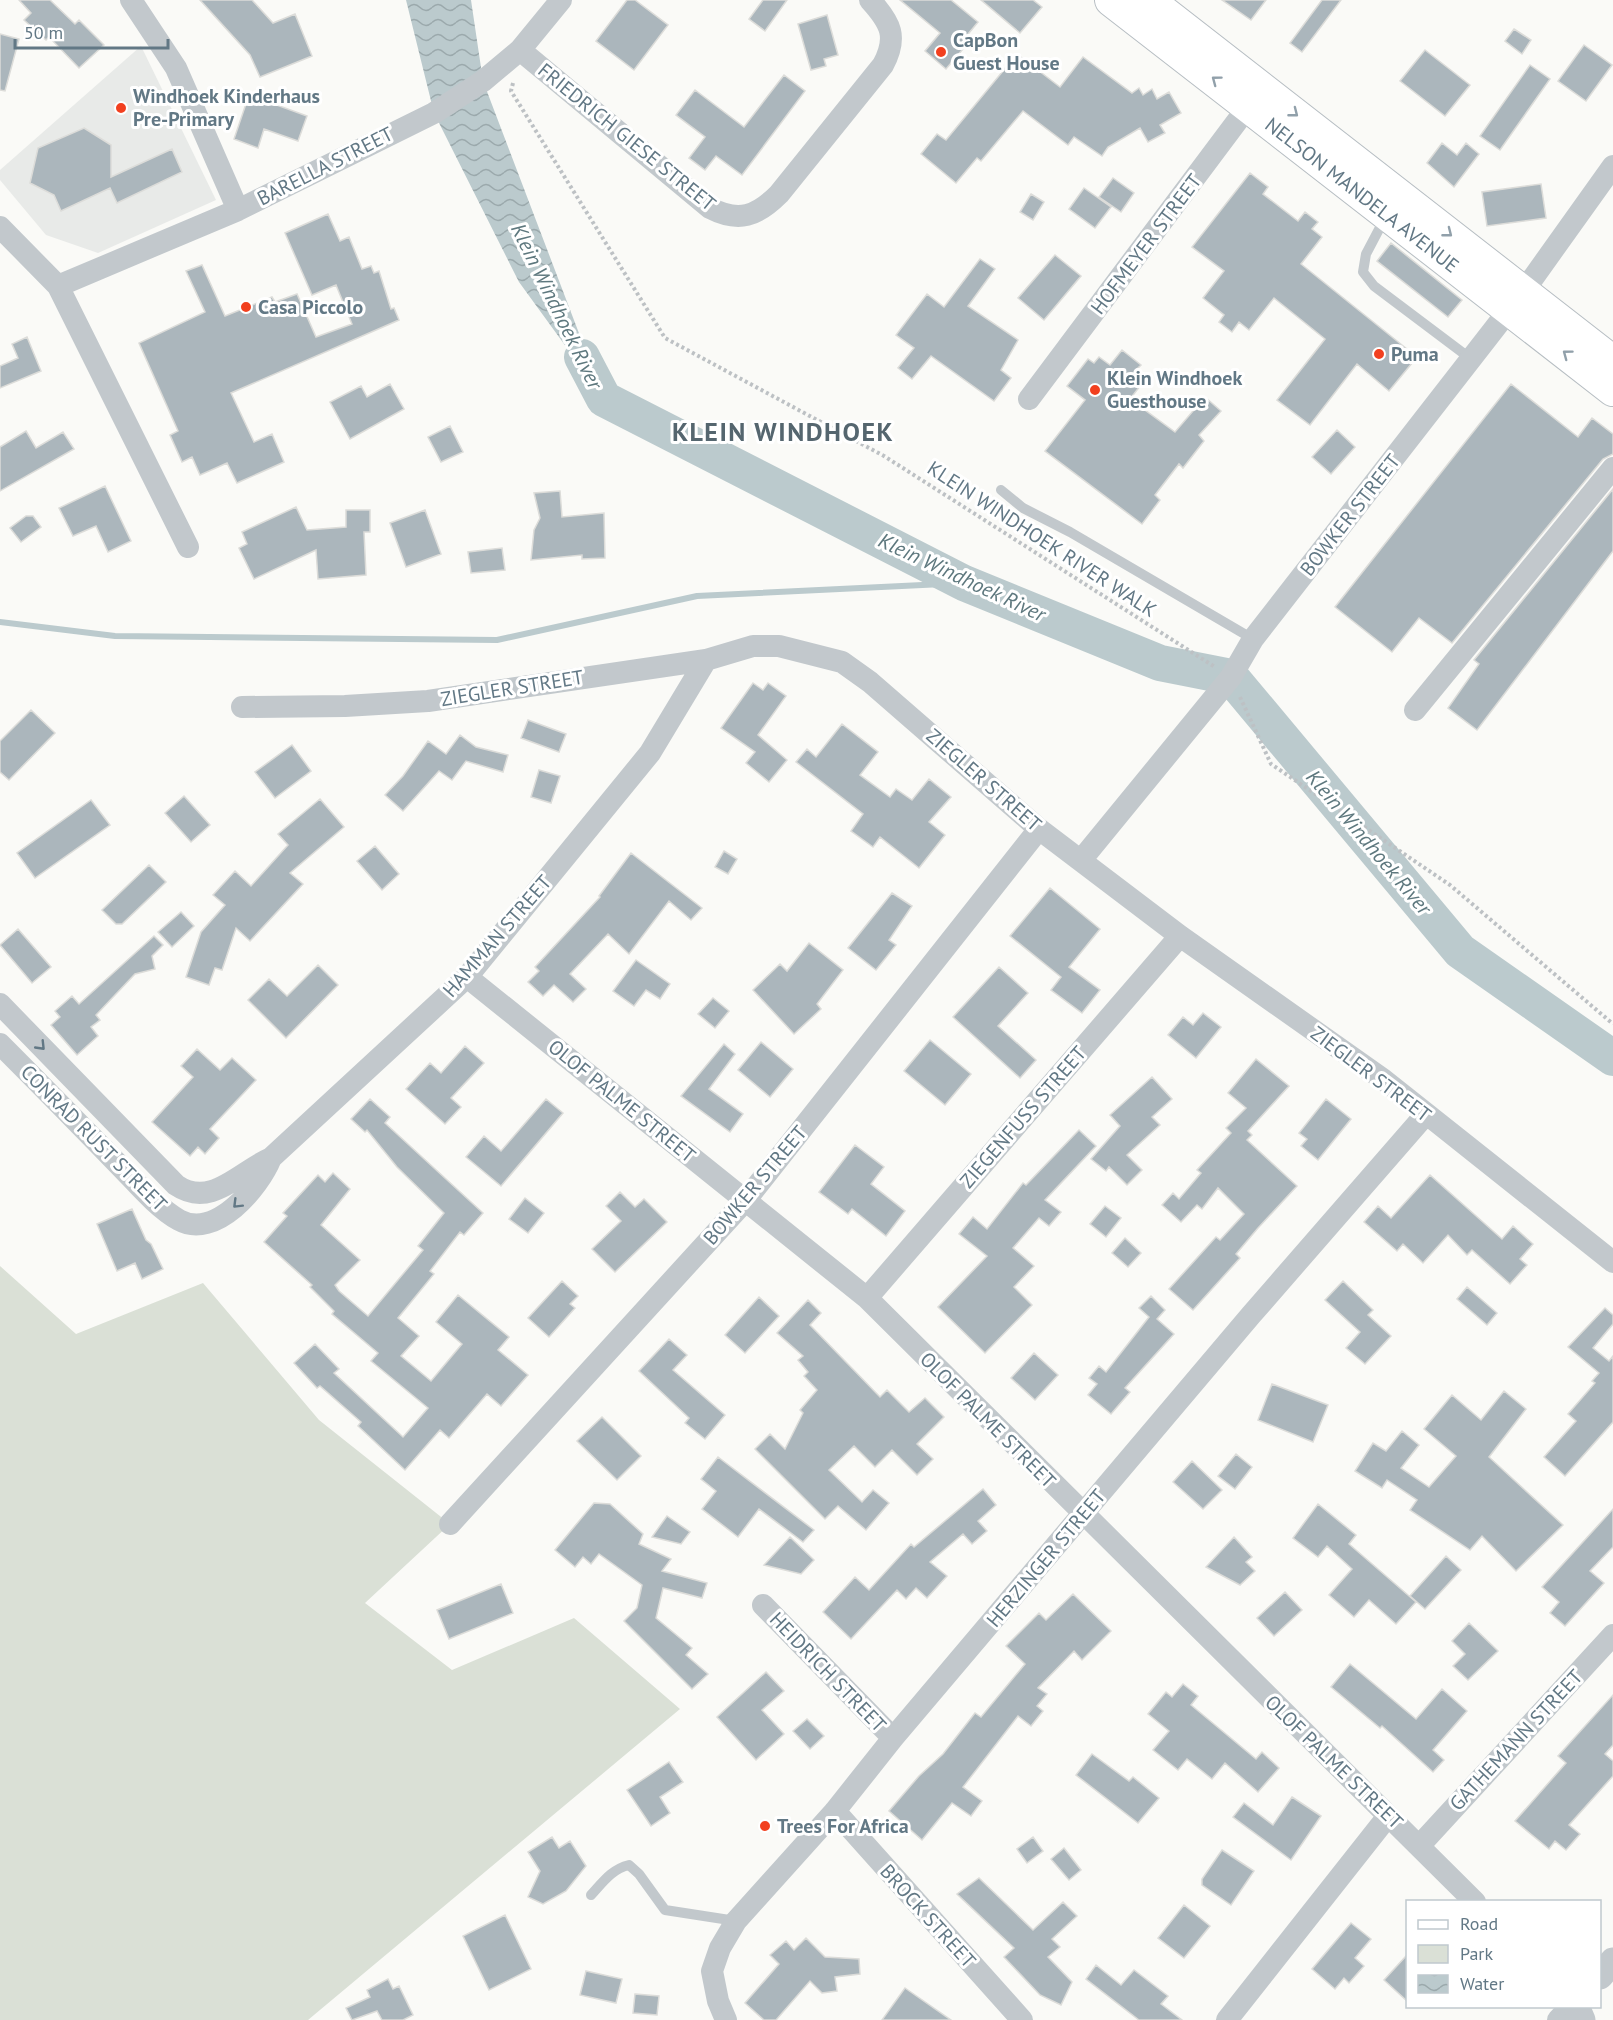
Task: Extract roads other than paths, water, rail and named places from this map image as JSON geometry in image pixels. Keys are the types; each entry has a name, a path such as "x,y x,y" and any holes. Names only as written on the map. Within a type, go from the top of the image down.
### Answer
{"main road":[{"name":"NELSON MANDELA AVENUE","path":"1111,0 1256,97 1516,301 1613,390"},
{"name":"NELSON MANDELA AVENUE","path":"1148,0 1388,214 1516,301 1613,362"}],"street":[{"path":"130,0 176,68 238,210"},
{"name":"BARELLA STREET","path":"58,285 238,210 434,113 483,81 520,50 561,0"},
{"name":"FRIEDRICH GIESE STREET","path":"520,50 710,208 724,215 747,216 764,209 779,194 883,65 891,50 891,31 883,14 870,0"},
{"name":"HOFMEYER STREET","path":"1029,399 1256,97"},
{"name":"BOWKER STREET","path":"1082,859 1231,677 1253,639 1516,301 1613,166"},
{"path":"0,227 58,285 188,547"},
{"path":"1415,710 1613,468"},
{"name":"ZIEGLER STREET","path":"242,707 345,706 428,700 706,660 753,646 779,646 842,662 870,682 1039,829 1082,859 1180,936 1384,1080 1613,1262"},
{"name":"HAMMAN STREET","path":"215,1192 252,1166 271,1158 467,977 650,753 706,660"},
{"name":"BOWKER STREET","path":"450,1524 745,1201 1039,829"},
{"name":"ZIEGENFUSS STREET","path":"867,1299 1180,936"},
{"name":"OLOF PALME STREET","path":"467,977 867,1299 1473,1900"},
{"name":"CONRAD RUST STREET","path":"0,1004 176,1185 187,1193 215,1192"},
{"name":"CONRAD RUST STREET","path":"0,1044 146,1192 179,1220 196,1224 213,1222 226,1215 265,1174 271,1158"},
{"name":"HERZINGER STREET","path":"726,2020 718,2001 712,1971 720,1948 736,1921 835,1811 893,1738 1082,1514 1426,1114"},
{"name":"HEIDRICH STREET","path":"763,1605 893,1738"},
{"name":"GATHEMANN STREET","path":"1420,1845 1613,1635"},
{"name":"BROCK STREET","path":"835,1811 1022,2020"},
{"path":"1227,2020 1388,1815"},
{"path":"1601,1974 1613,1961"},
{"path":"1558,2020 1569,2008"}],"lane":[{"path":"1388,214 1366,254 1363,272 1374,286 1471,359"},
{"path":"1001,490 1023,508 1070,532 1253,639"},
{"path":"591,1895 618,1867 629,1865 639,1874 664,1910 736,1921"}],"water":[{"path":"406,0 471,0 483,81 604,399 519,282 434,113"}],"waterway":[{"name":"Klein Windhoek River","path":"582,357 604,399 964,583 1160,663 1231,677 1460,951 1613,1058"},
{"path":"0,622 115,636 497,640 697,596 964,583"}],"place":[{"name":"CapBon Guest House","path":"941,52"},
{"name":"Windhoek Kinderhaus Pre-Primary","path":"121,108"},
{"name":"Casa Piccolo","path":"246,307"},
{"name":"Puma","path":"1379,354"},
{"name":"Klein Windhoek Guesthouse","path":"1095,390"},
{"name":"Trees For Africa","path":"765,1826"}],"district":[{"name":"KLEIN WINDHOEK","path":"783,431"}]}
